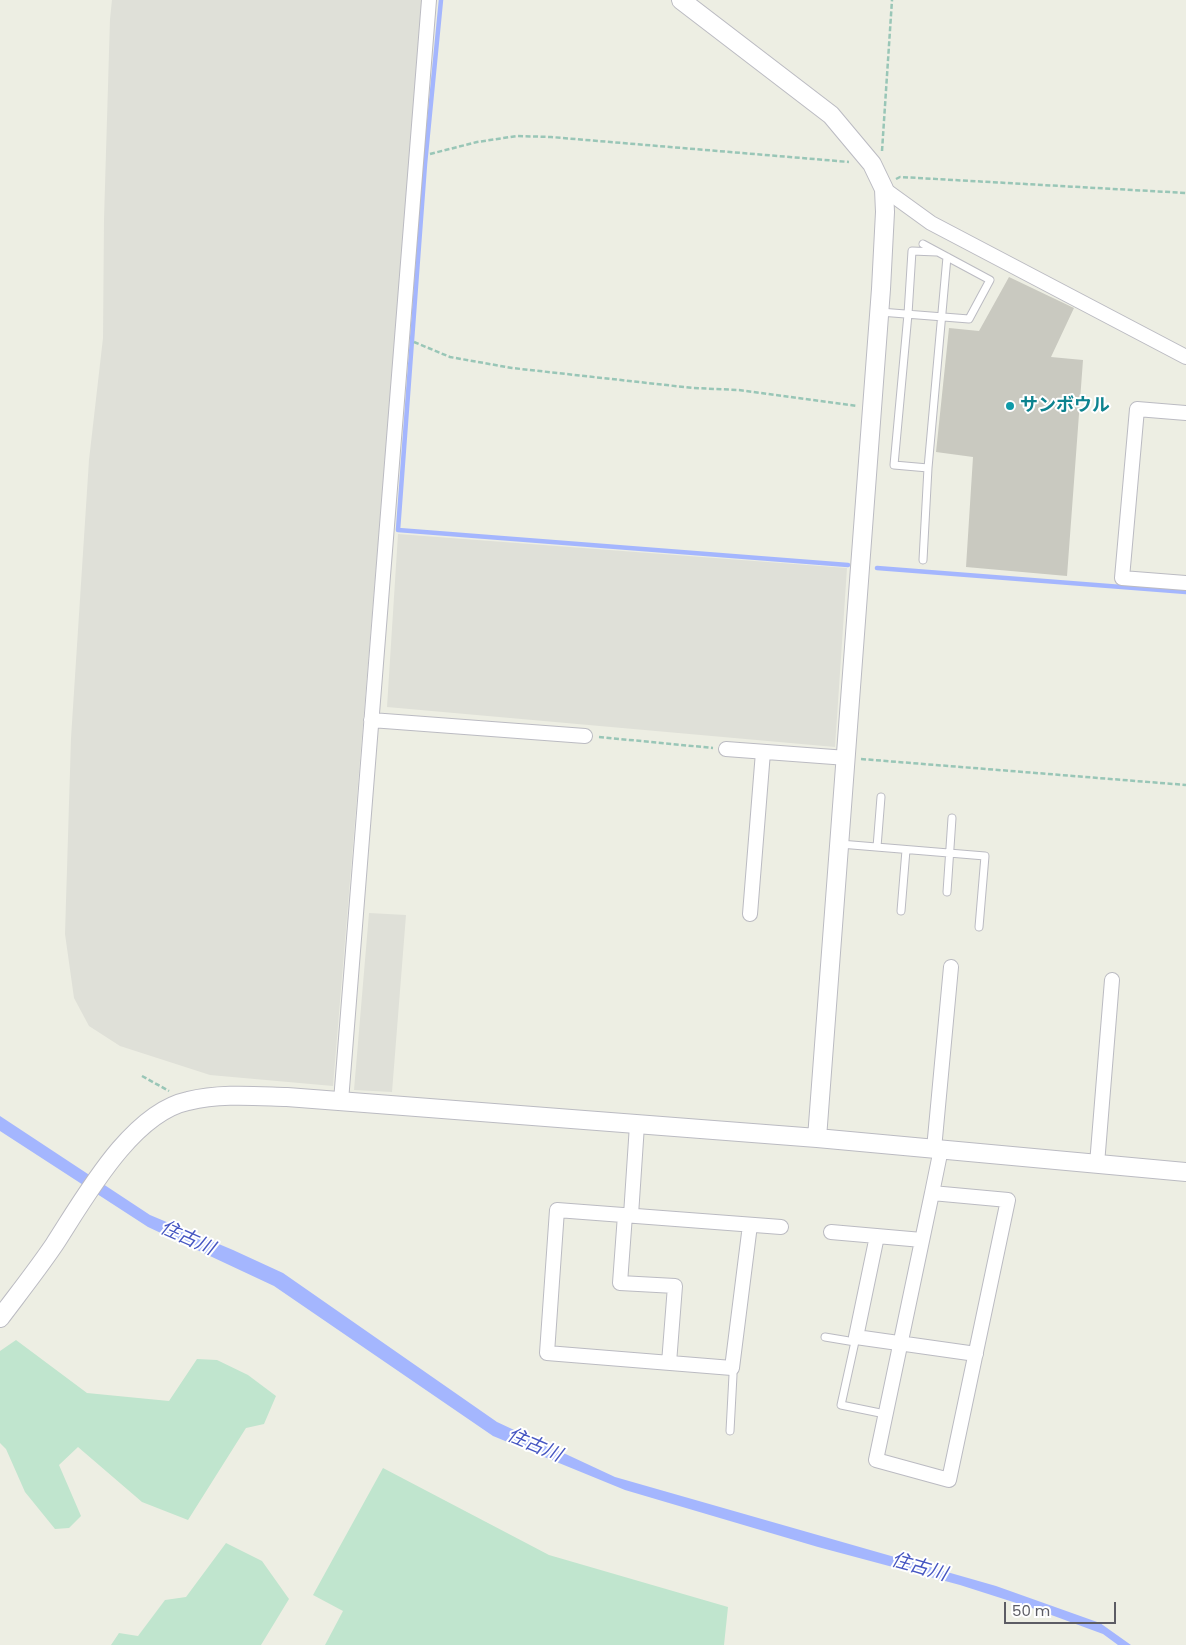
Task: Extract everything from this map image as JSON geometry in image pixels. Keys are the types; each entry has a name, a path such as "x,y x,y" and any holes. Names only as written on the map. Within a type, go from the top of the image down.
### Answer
{"street":[{"path":"341,1101 429,0"},
{"path":"681,0 831,115 872,164 884,189 885,212 880,312 817,1138"},
{"path":"884,189 930,223 1186,357"},
{"path":"1186,413 1137,409 1122,578 1186,583"},
{"path":"371,720 585,736"},
{"path":"726,749 847,758"},
{"path":"750,914 763,752"},
{"path":"932,1193 1008,1200 949,1480 876,1460 932,1193 938,1149 952,967"},
{"path":"1097,1164 1112,980"},
{"path":"0,1318 53,1245 70,1217 129,1138 160,1112 187,1101 232,1095 341,1101 817,1138 1186,1172"},
{"path":"637,1125 620,1283 675,1286 669,1363"},
{"path":"750,1225 732,1368 547,1353 557,1210 781,1227"},
{"path":"831,1232 922,1240"},
{"path":"877,1236 855,1340 976,1354"}],"lane":[{"path":"880,312 969,319 990,280 923,244"},
{"path":"928,468 894,465 912,251 937,252"},
{"path":"923,560 928,468 947,257"},
{"path":"877,848 881,797"},
{"path":"947,892 952,818"},
{"path":"840,844 985,856 979,927"},
{"path":"901,910 906,850"},
{"path":"825,1337 855,1340 841,1405 885,1414"},
{"path":"730,1431 732,1368"}],"path":[{"path":"428,154 477,142 517,136 551,136 872,164 882,152 892,0"},
{"path":"884,189 900,177 1186,193"},
{"path":"414,342 450,356 512,368 693,388 739,390 872,408"},
{"path":"585,736 726,749"},
{"path":"847,758 1186,785"},
{"path":"142,1076 187,1101"}],"shaded area":[{"path":"112,0 423,0 333,1086 210,1075 120,1046 89,1026 74,998 65,934 71,738 89,460 103,338 104,219"},
{"path":"398,534 847,568 835,747 387,707"},
{"path":"369,913 406,915 392,1092 354,1090"}],"green space":[{"path":"16,1340 87,1393 169,1401 197,1359 217,1360 248,1375 276,1396 264,1424 246,1428 188,1520 142,1502 78,1447 59,1465 81,1516 69,1528 55,1529 25,1492 6,1449 0,1443 0,1351"},
{"path":"383,1468 549,1555 728,1607 724,1645 325,1645 343,1611 313,1595"},
{"path":"226,1543 262,1561 289,1599 261,1645 111,1645 119,1633 138,1636 165,1600 186,1597"}],"water":[{"name":"住古川","path":"0,1116 150,1215 283,1273 497,1422 615,1477 996,1586 1100,1623 1131,1645 1118,1645 1103,1634 1035,1609 960,1585 818,1547 625,1490 493,1436 274,1286 148,1227 0,1131"}],"building":[{"name":"サンボウル","path":"1009,277 1074,308 1051,357 1083,360 1067,576 966,567 973,457 936,452 949,328 979,331"}],"waterway":[{"path":"441,0 425,164 398,530 848,565"},
{"path":"877,568 1186,592"}],"place":[{"name":"サンボウル","path":"1010,406"}]}
